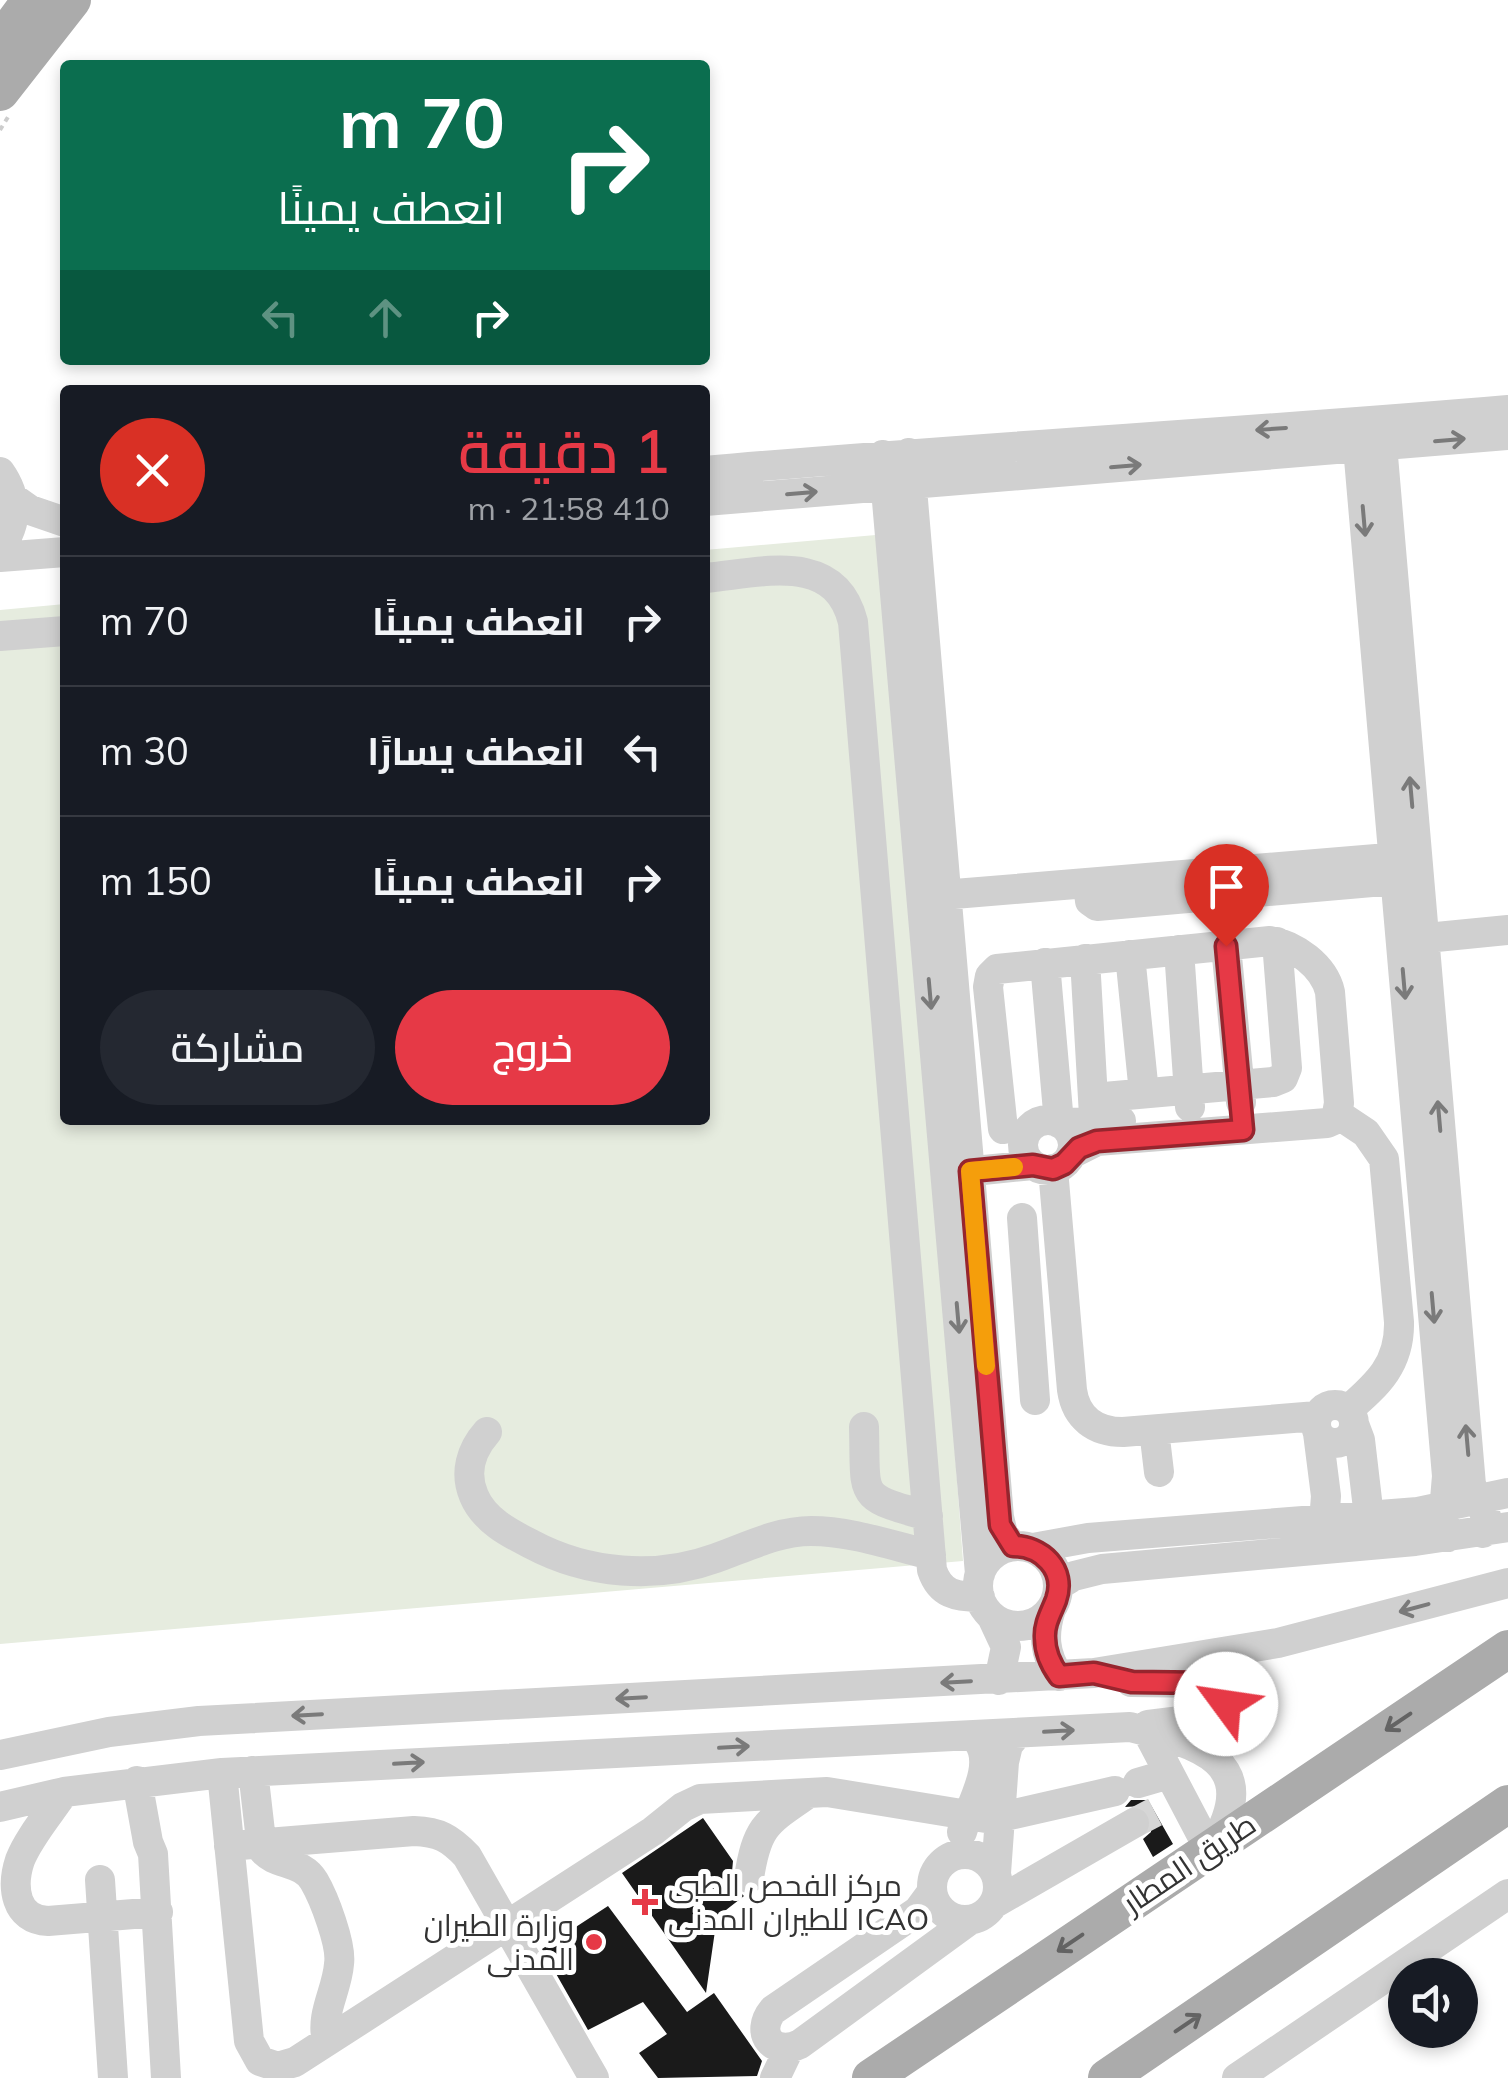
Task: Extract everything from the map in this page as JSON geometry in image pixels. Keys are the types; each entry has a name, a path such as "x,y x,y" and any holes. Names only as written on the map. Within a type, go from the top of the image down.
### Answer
{"main road":[{"path":"0,42 31,0"},
{"path":"0,92 72,0"},
{"name":"طريق المطار","path":"871,2078 1508,1648"},
{"path":"1107,2078 1508,1804"}],"street":[{"path":"710,501 899,486 1369,434 1508,410"},
{"path":"1369,434 1402,865 1471,1486 1496,1530"},
{"path":"710,471 896,454 1369,434 1508,435"},
{"path":"896,454 954,1134 999,1517 1004,1534 1051,1563 1055,1597 1044,1636 1051,1664 1059,1676"},
{"path":"7,485 30,510 60,520"},
{"path":"0,547 12,526 7,485"},
{"path":"0,558 60,552"},
{"path":"710,578 786,571 824,578 848,604 853,622 928,1516 936,1581 943,1590 953,1595 984,1596 1017,1626 1042,1618 1074,1576 1102,1568 1447,1523 1478,1502 1508,1493"},
{"path":"0,636 60,631"},
{"path":"934,896 1402,865"},
{"path":"1412,939 1508,930"},
{"path":"1412,939 1447,1523"},
{"path":"1031,1126 988,982 993,972 1002,967 1277,942 1316,967 1328,984 1339,1109 1366,1133 1384,1159 1399,1322 1398,1347 1388,1372 1351,1417"},
{"path":"958,1172 1052,1163 1097,1141 1241,1108 1280,1080 1286,1073 1277,942"},
{"path":"1226,946 1241,1108"},
{"path":"1179,950 1190,1102"},
{"path":"1130,955 1144,1094"},
{"path":"1085,959 1094,1110"},
{"path":"1045,963 1031,1126 1022,1142 1023,1151 1052,1163"},
{"path":"954,1134 1031,1126 1144,1094 1328,1122 1339,1109"},
{"path":"1094,1110 1190,1102"},
{"path":"1031,1126 1070,1133 1052,1163 1073,1400 1090,1423 1111,1432 1317,1424"},
{"path":"958,1172 984,1596 1006,1647 999,1680"},
{"path":"1035,1400 1023,1233 1059,1245"},
{"path":"1032,1358 1069,1354"},
{"path":"1324,1522 1326,1496 1317,1424 1328,1406 1342,1406 1360,1440 1370,1517"},
{"path":"864,1427 866,1484 872,1496 884,1504 928,1516"},
{"path":"1154,1430 1159,1472"},
{"path":"487,1432 474,1451 469,1473 479,1506 514,1535 548,1553 584,1565 625,1571 667,1570 807,1531 843,1534 932,1555"},
{"path":"984,1596 992,1555 1088,1538 1370,1517 1496,1530"},
{"path":"0,1756 109,1732 200,1721 1094,1673 1278,1643 1508,1583"},
{"path":"0,1807 64,1792 238,1772 1138,1729 1213,1716 1226,1704 1226,1694 1213,1683 1132,1682 1094,1673"},
{"path":"238,1772 229,1846 250,2048 260,2061 278,2066 294,2062 327,2041 653,1832 690,1802 812,1791 1000,1818 1127,1787 1160,1802 1211,1848 1230,1810 1228,1779 1221,1766 1209,1752 1193,1743 1138,1729"},
{"path":"1138,1729 1160,1802"},
{"path":"932,1892 949,1917 982,1912 998,1893 996,1872 1005,1753 1018,1733"},
{"path":"790,2049 768,2042 764,2031 773,2010 918,1910 932,1892 936,1871 951,1857 986,1762 984,1748 970,1736"},
{"path":"238,1772 266,1854 297,1866 312,1877 337,1943 340,1964 324,2023 327,2041"},
{"path":"147,1780 166,2078"},
{"path":"749,1878 753,1849 764,1826 812,1791"},
{"path":"64,1792 10,1851 16,1896 27,1915 48,1922 158,1912"},
{"path":"1083,1798 1092,1804 1102,1826 1102,1842"},
{"path":"775,2078 790,2049 982,1912 1102,1842 1160,1802"},
{"path":"229,1846 434,1832 451,1839 467,1856 594,2078"},
{"path":"951,1857 961,1854 981,1858 996,1872"},
{"path":"100,1880 113,2078"},
{"path":"1238,2078 1508,1894"}],"shaded area":[{"path":"887,534 963,1561 0,1644 0,610 60,604 60,1125 710,1125 710,550"}],"building":[{"path":"1131,1800 1148,1800 1173,1844 1153,1857 1143,1839 1151,1832 1151,1815 1142,1806 1125,1807"},
{"path":"703,1818 733,1861 731,1883 744,1896 717,1917 706,1993 622,1873"},
{"path":"608,1906 687,2012 714,1993 762,2061 757,2076 658,2078 639,2053 667,2034 643,2002 588,2030 542,1949"}],"tunnel":[{"path":"1134,1823 1155,1812"}],"slow traffic":[{"path":"986,1366 970,1171 1014,1167"}],"place":[{"name":"مركز الفحص الطبى للطيران المدنى ICAO","path":"645,1902"},
{"name":"وزارة الطيران المدنى","path":"594,1942"}],"route":[{"path":"1226,946 1243,1130 1097,1141 1079,1148 1064,1164 1053,1169 1033,1165 970,1171 1000,1525 1013,1546 1033,1548 1043,1554 1057,1574 1057,1598 1044,1636 1051,1664 1059,1676 1094,1673 1132,1682 1213,1683 1226,1694 1226,1704"}]}
